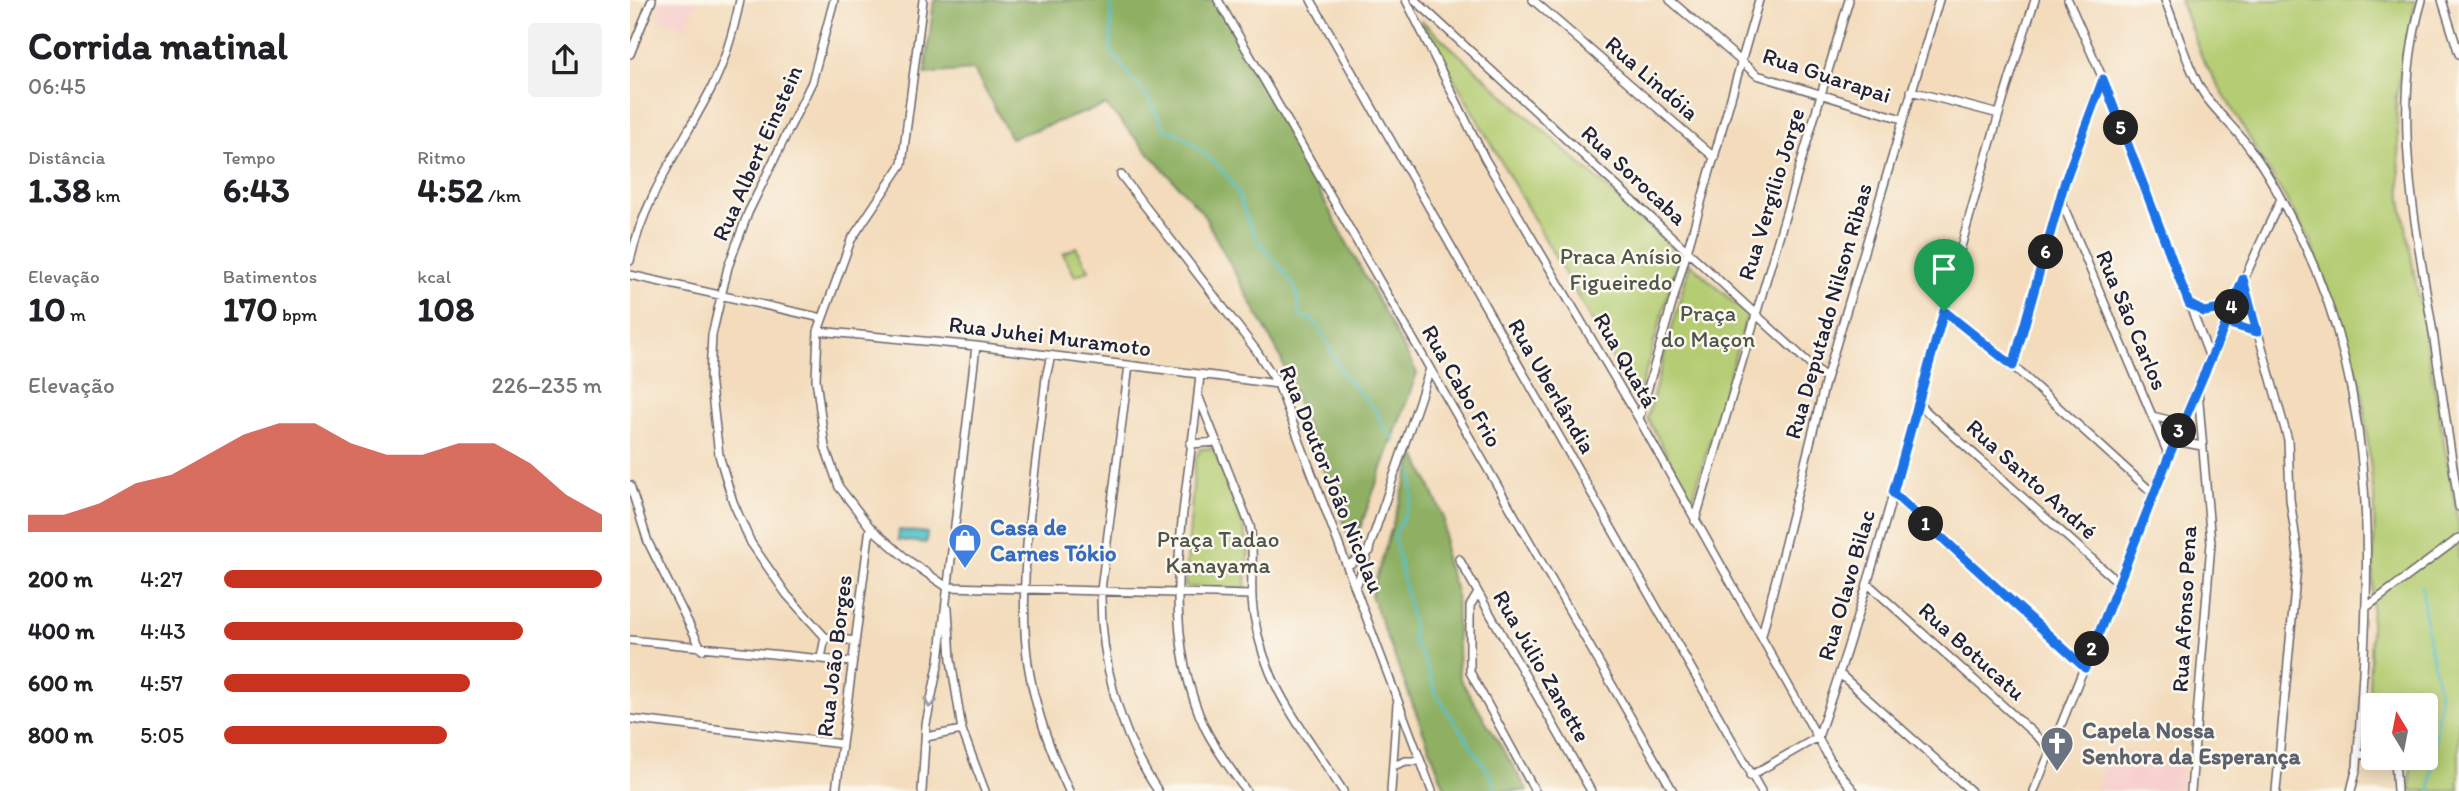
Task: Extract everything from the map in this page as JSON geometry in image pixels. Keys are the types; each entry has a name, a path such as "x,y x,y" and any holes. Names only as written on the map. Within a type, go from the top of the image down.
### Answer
{"street":[{"path":"630,54 652,0"},
{"path":"630,261 635,240 654,193 713,85 740,0"},
{"name":"Rua Albert Einstein","path":"825,637 788,595 751,543 733,502 719,455 710,377 712,335 720,296 748,213 812,82 834,0"},
{"path":"923,0 902,164 851,240 818,331 816,379 825,447 839,487 870,527 909,561 947,587 1251,595"},
{"name":"Rua Cabo Frio","path":"1218,0 1672,791"},
{"name":"Rua Uberlândia","path":"1311,0 1750,776 1761,791"},
{"name":"Rua Quatá","path":"1406,0 1485,159 1639,419 1818,737 1854,791"},
{"name":"Rua Sorocaba","path":"1415,0 1826,379"},
{"name":"Rua Lindóia","path":"1533,0 1714,158"},
{"name":"Rua Guarapai","path":"1670,0 1742,65 1757,75 1902,119"},
{"path":"1639,419 1759,0"},
{"name":"Rua Vergílio Jorge","path":"1695,521 1849,0"},
{"name":"Rua Deputado Nilson Ribas","path":"1762,635 1826,379 1861,270 1902,119 1939,0"},
{"name":"Rua Olavo Bilac","path":"1818,737 1867,583 1999,114 2035,0"},
{"path":"2068,0 2103,79 2210,358"},
{"path":"2165,0 2205,96 2251,150 2281,199 2327,297 2352,384 2368,523 2368,606 2358,754 2351,791"},
{"path":"2422,0 2411,38 2405,96 2409,197 2459,507"},
{"path":"2442,0 2459,54"},
{"path":"1413,18 1428,12"},
{"path":"2013,366 2061,200 2103,79"},
{"path":"1911,91 1999,114"},
{"name":"Rua Doutor João Nicolau","path":"1121,176 1256,350 1278,384 1432,791"},
{"path":"2034,791 2197,387 2281,199"},
{"name":"Rua São Carlos","path":"2061,200 2169,456"},
{"path":"630,275 822,318"},
{"path":"2243,279 2288,440 2290,499 2298,555 2276,791"},
{"path":"2189,304 2204,312 2232,307"},
{"path":"1944,311 2013,366 2155,495"},
{"path":"2226,323 2257,332"},
{"name":"Rua Juhei Muramoto","path":"818,331 976,346 1278,384"},
{"path":"922,791 926,737 939,661 976,346"},
{"path":"1051,355 1046,377 1025,588 1028,663 1038,711 1069,791"},
{"path":"1129,365 1101,590 1101,617 1119,714 1143,770 1158,791"},
{"path":"1356,588 1430,369"},
{"path":"1200,374 1177,592 1180,642 1189,684 1206,729 1246,791"},
{"name":"Rua Afonso Pena","path":"2192,791 2211,543 2197,387"},
{"path":"1198,394 1250,526 1254,547 1251,595 1262,658 1280,698 1343,791"},
{"name":"Rua Santo André","path":"1918,404 2119,583"},
{"path":"2152,416 2173,421 2185,418"},
{"path":"2175,441 2202,446"},
{"path":"1191,444 1217,442"},
{"path":"630,485 648,542 702,650"},
{"path":"1893,493 2085,668"},
{"name":"Rua João Borges","path":"836,791 870,527"},
{"path":"2368,606 2459,538"},
{"path":"1347,566 1370,551"},
{"name":"Rua Júlio Zanette","path":"1459,559 1591,791"},
{"name":"Rua Botucatu","path":"1867,583 2051,749"},
{"path":"947,587 951,660 962,730 985,791"},
{"path":"1478,593 1470,606 1470,672 1535,791"},
{"path":"821,658 825,637 855,641"},
{"path":"630,640 702,650 852,662"},
{"path":"939,661 951,660"},
{"path":"1840,674 1971,791"},
{"path":"1391,791 1397,702"},
{"path":"630,719 842,744"},
{"path":"926,737 962,730"},
{"path":"1750,776 1818,737"},
{"path":"1393,766 1406,761 1420,761"},
{"path":"2396,770 2397,791"}],"shaded area":[{"path":"661,0 698,0 686,27 657,18"},
{"path":"2108,752 2183,756 2181,791 2096,791"}],"green space":[{"path":"934,0 1216,0 1417,373 1353,547 1279,354 1202,212 1106,105 1011,138 974,70 925,74"},
{"path":"2180,0 2416,0 2396,96 2401,199 2459,527 2459,791 2410,791 2411,770 2438,770 2438,693 2369,693 2375,506 2361,383 2309,238 2203,60"},
{"name":"Praca Anísio Figueiredo","path":"1421,20 1680,254 1637,401"},
{"path":"1076,247 1089,270 1075,276 1063,254"},
{"name":"Praça do Maçon","path":"1690,263 1747,315 1692,501 1647,418"},
{"name":"Praça Tadao Kanayama","path":"1213,448 1244,528 1249,550 1245,589 1185,587 1195,461 1200,449"},
{"path":"1415,452 1444,518 1445,559 1456,591 1459,677 1528,791 1446,791 1371,595"}],"water":[{"path":"899,530 927,533 926,543 898,540"}],"waterway":[{"path":"1111,0 1111,52 1148,97 1165,130 1192,144 1229,179 1258,239 1295,288 1302,318 1309,318 1318,326 1344,375 1377,412 1381,424 1396,441"},
{"path":"1412,471 1412,498 1394,537 1412,620 1413,642 1423,657 1436,694 1489,772 1496,791"},
{"path":"2422,586 2426,627 2440,697 2430,791"}],"place":[{"name":"Casa de Carnes Tókio","path":"965,570"},
{"name":"Capela Nossa Senhora da Esperança","path":"2057,773"}],"route":[{"path":"2103,79 2189,304 2204,312 2216,312 2232,307 2243,279 2257,332 2249,327 2226,323 2169,456 2085,668 1893,493 1944,311 2013,366 2065,181 2103,79"}]}
